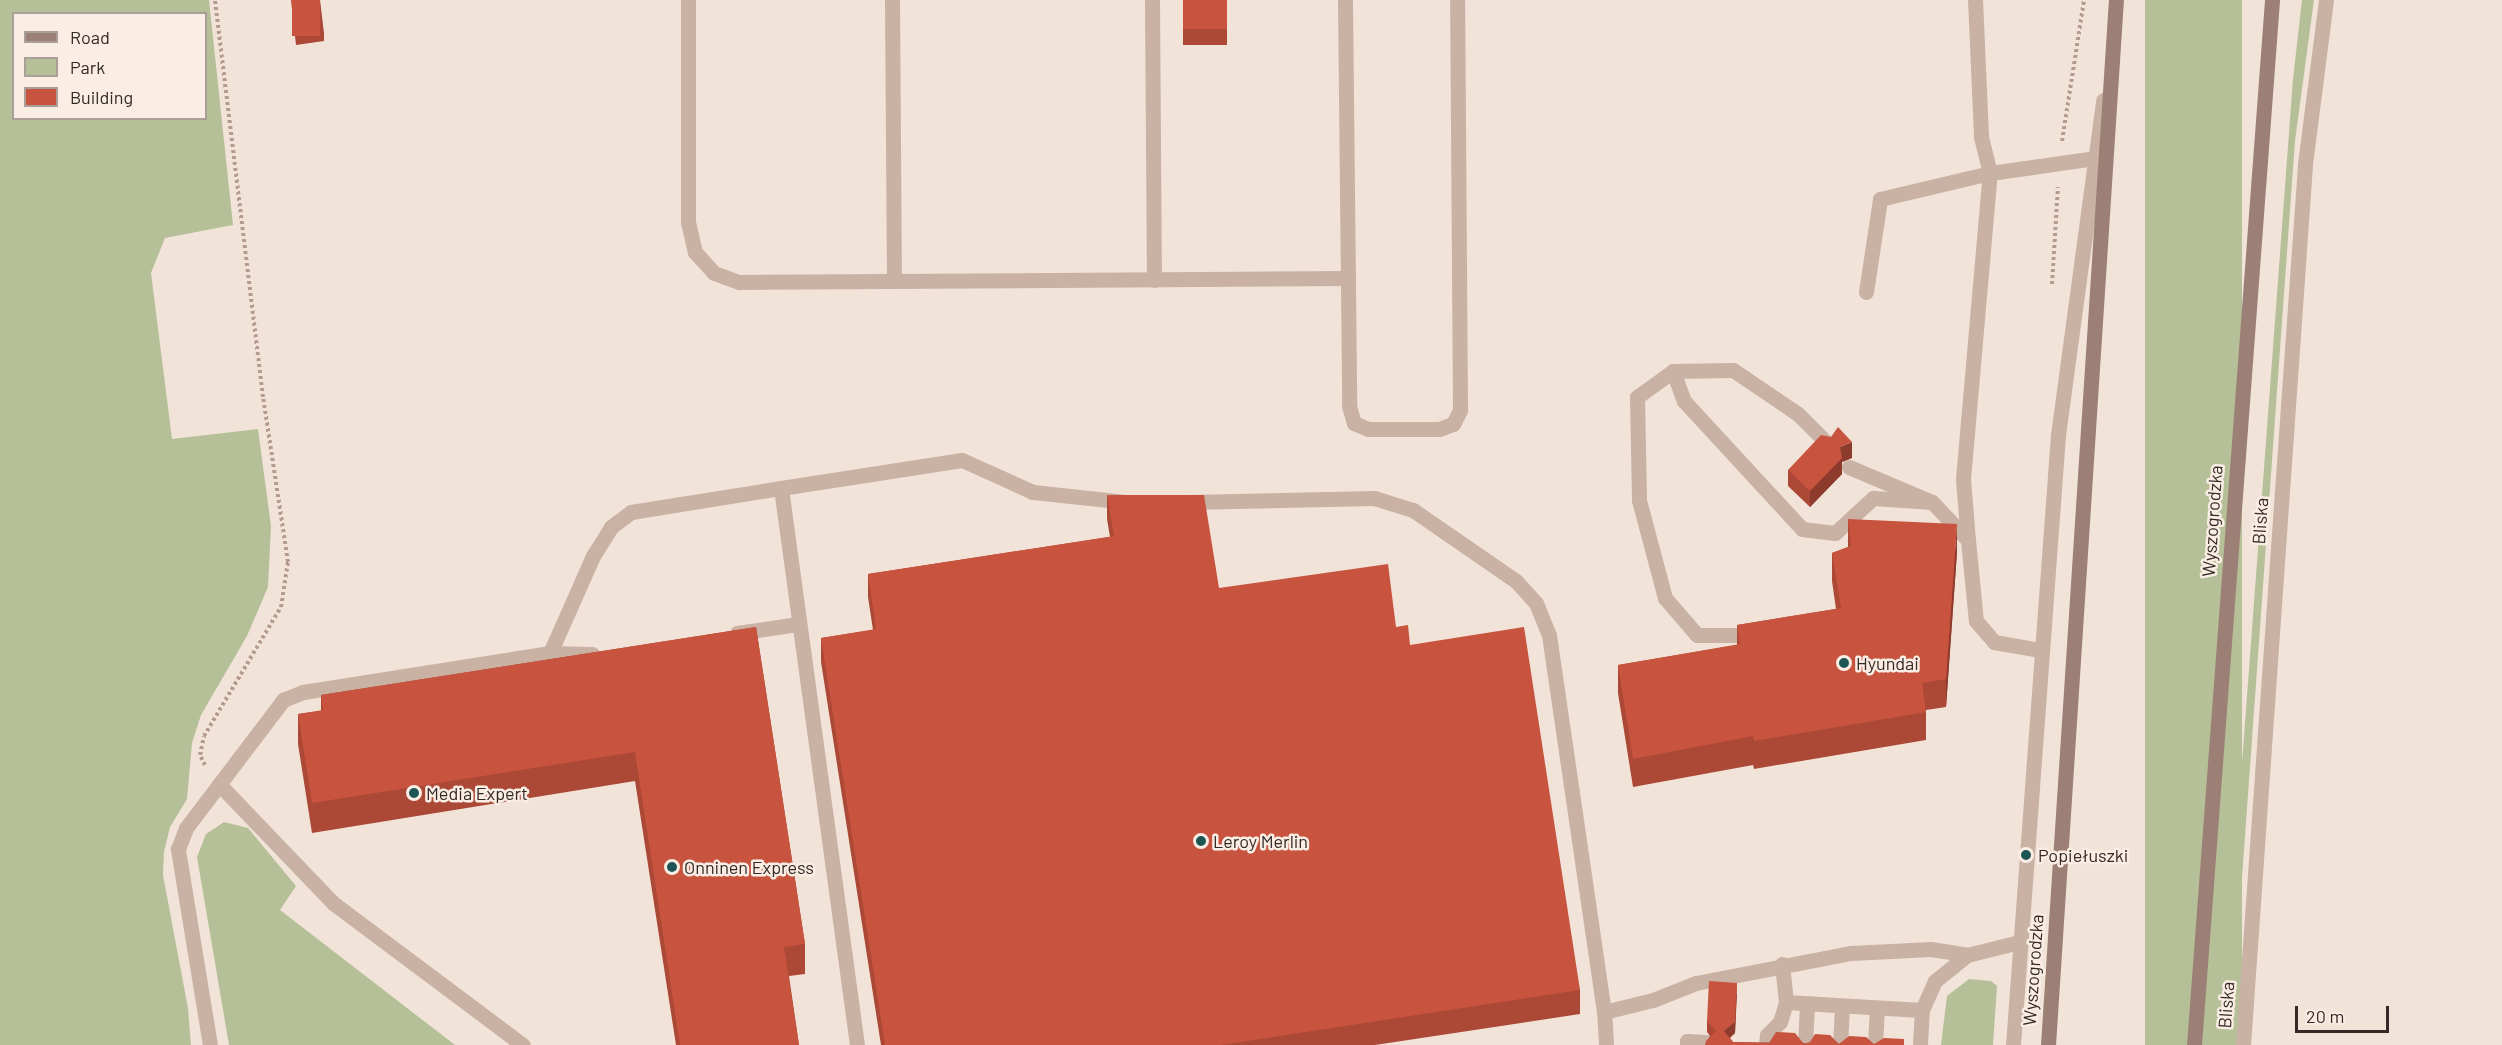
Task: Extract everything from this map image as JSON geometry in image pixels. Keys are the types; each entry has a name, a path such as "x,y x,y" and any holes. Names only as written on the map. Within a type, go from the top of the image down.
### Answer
{"main road":[{"name":"Wyszogrodzka","path":"2048,1045 2116,0"},
{"name":"Wyszogrodzka","path":"2194,1045 2272,0"}],"street":[{"path":"688,0 688,222 695,252 714,273 739,282 1348,279"},
{"path":"892,0 894,281"},
{"path":"1152,0 1154,280"},
{"path":"1345,0 1349,406 1354,423 1368,429 1439,429 1453,424 1460,410 1457,0"},
{"path":"1975,0 1982,136 1990,173 1963,479 1976,621 1994,642 2040,650"},
{"name":"Bliska","path":"2243,1045 2305,164 2326,0"},
{"path":"2013,1045 2040,650 2058,435 2114,20"},
{"path":"1866,292 1880,199 1990,173 2096,158"},
{"path":"1755,635 1696,635 1665,597 1639,500 1637,397 1673,371 1733,370 1798,414 1828,444"},
{"path":"1673,371 1684,401 1802,529 1835,533 1873,498 1932,502"},
{"path":"550,653 593,555 611,527 631,512 962,460 1033,492 1147,502"},
{"path":"1849,467 1932,502 1968,540"},
{"path":"781,488 857,1045"},
{"path":"1170,502 1374,498 1413,510 1515,580 1536,603 1549,635 1604,1012 1606,1045"},
{"path":"717,636 798,624"},
{"path":"210,1045 178,849 186,828 283,700 303,692 550,653 578,656 612,651"},
{"path":"219,784 333,903 523,1045"},
{"path":"1604,1012 1653,1000 1696,983 1782,964 1893,950 1931,949 1967,955 2019,942"},
{"path":"1920,1045 1922,1010 1935,981 1967,955"},
{"path":"1754,1044 1765,1045 1767,1035 1780,1022 1786,1002 1782,964"},
{"path":"1786,1002 1922,1010"},
{"path":"1805,1044 1807,1004"},
{"path":"1840,1045 1842,1006"},
{"path":"1875,1045 1877,1008"},
{"path":"1687,1045 1687,1041 1706,1042"}],"path":[{"path":"215,0 263,397 288,562 281,607 204,736 200,755 219,784"}],"green space":[{"path":"0,0 209,0 233,225 165,238 151,273 172,439 258,429 271,526 268,587 247,636 201,715 192,743 187,799 170,827 164,852 163,875 188,1008 191,1045 0,1045"},
{"path":"2145,0 2242,0 2242,1045 2145,1045"},
{"path":"2302,0 2314,0 2295,141 2230,1045 2221,1045 2293,79"},
{"path":"224,822 248,828 296,886 280,910 455,1045 229,1045 197,857 206,834"},
{"path":"1969,979 1991,981 1997,986 1993,1045 1941,1045 1947,996"}],"building":[{"path":"292,0 320,0 320,36 292,36"},
{"path":"1183,0 1227,0 1227,29 1183,29"},
{"path":"1838,427 1852,442 1840,447 1842,458 1810,491 1788,470 1821,435 1831,437"},
{"name":"Leroy Merlin","path":"1107,495 1204,495 1219,588 1388,564 1396,627 1408,625 1410,645 1524,627 1580,990 1221,1045 885,1045 821,638 876,629 868,574 1114,536"},
{"name":"Hyundai","path":"1848,519 1957,524 1946,679 1922,683 1926,712 1754,741 1753,736 1633,759 1618,665 1740,644 1737,625 1841,608 1832,553 1851,546"},
{"path":"756,627 805,944 784,947 799,1045 680,1045 635,752 312,803 298,714 323,710 321,695"},
{"path":"1709,981 1737,983 1735,1022 1724,1031 1733,1042 1769,1043 1776,1032 1795,1033 1804,1044 1810,1042 1815,1034 1830,1035 1839,1044 1849,1036 1866,1037 1874,1044 1884,1038 1904,1039 1904,1045 1705,1045 1716,1031 1707,1021"}],"place":[{"name":"Hyundai","path":"1844,663"},
{"name":"Media Expert","path":"414,793"},
{"name":"Leroy Merlin","path":"1201,841"},
{"name":"Popiełuszki","path":"2026,855"},
{"name":"Onninen Express","path":"672,867"}]}
